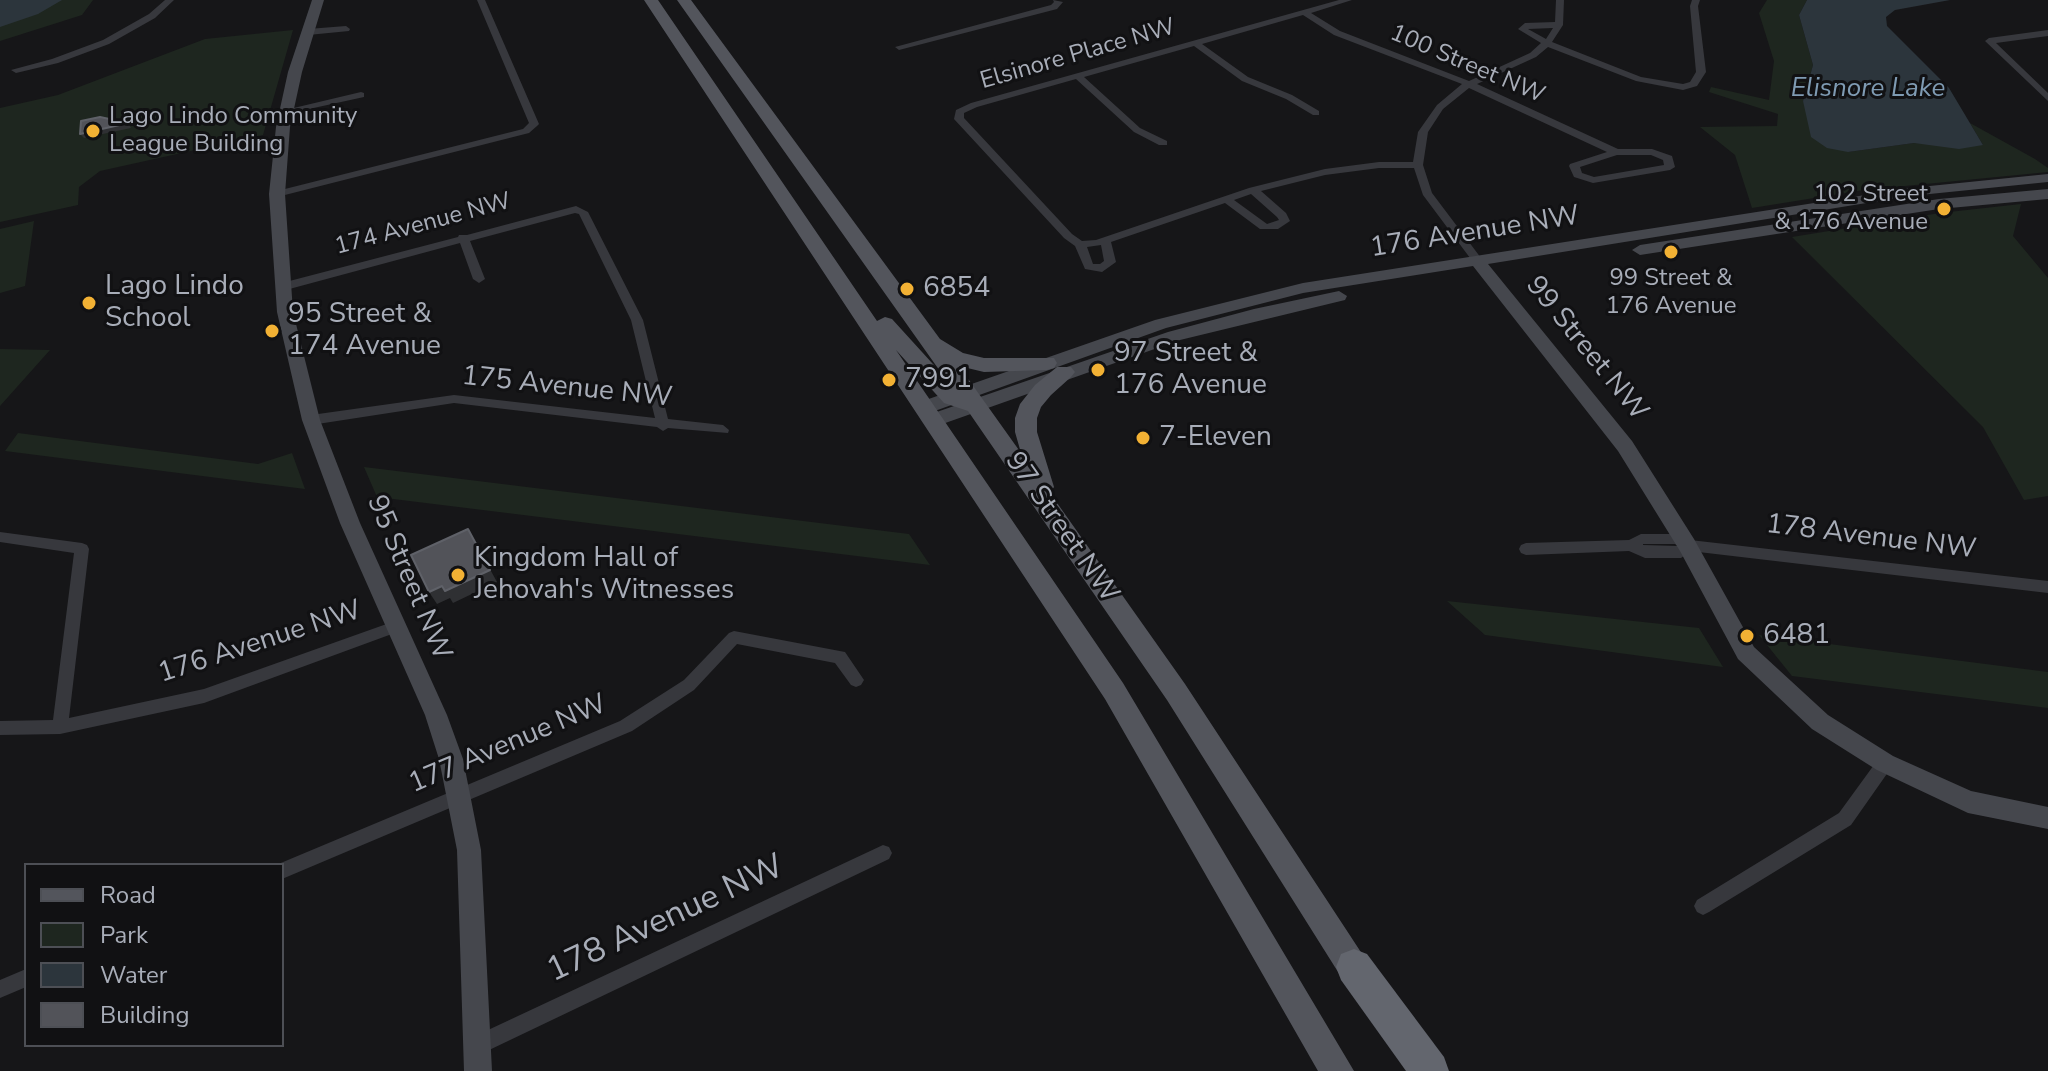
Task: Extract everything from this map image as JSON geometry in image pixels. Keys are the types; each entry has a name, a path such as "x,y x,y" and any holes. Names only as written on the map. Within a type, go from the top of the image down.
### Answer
{"highway":[{"path":"1354,967 1430,1071"}],"main road":[{"name":"97 Street NW","path":"651,0 1114,691 1337,1071"},
{"name":"97 Street NW","path":"684,0 931,342 964,398 1050,513 1176,692 1354,967 1416,1071"},
{"path":"832,267 964,398"},
{"path":"931,342 956,358 984,365 1056,368 1031,404 1026,418 1026,432 1050,513"}],"street":[{"path":"16,70 67,57 106,42 152,16 170,0"},
{"name":"95 Street NW","path":"318,0 286,111 277,194 285,312 311,420 395,627 436,715 460,797 471,880 478,1071"},
{"path":"277,194 526,131 534,124 481,0"},
{"path":"899,47 1054,7 1059,2 1057,0"},
{"name":"Elsinore Place NW","path":"1080,244 1068,236 959,119 959,112 974,105 1348,0"},
{"path":"1105,240 1110,262 1102,268 1089,267 1080,244 1105,240 1253,190 1325,172 1379,165 1418,165 1423,132 1440,107 1467,85 1533,55 1547,43 1559,25 1560,0"},
{"path":"1559,25 1523,27 1524,32 1547,43 1639,79 1683,87 1694,84 1701,72 1694,6 1696,0"},
{"name":"100 Street NW","path":"1304,12 1337,33 1443,72 1616,152 1652,152 1668,158 1670,167 1593,180 1578,175 1574,166 1616,152"},
{"path":"308,32 346,29"},
{"path":"2048,33 1989,41 2048,98"},
{"path":"1195,43 1245,79 1289,97 1316,113"},
{"path":"1078,76 1137,130 1163,143"},
{"path":"286,111 361,95"},
{"name":"99 Street NW","path":"1418,165 1427,193 1625,446 1687,545 1746,653 1820,722 1885,763 1968,802 2048,818"},
{"name":"176 Avenue NW","path":"1482,266 1910,192 2048,178"},
{"path":"1228,200 1264,227 1274,227 1285,221 1253,190"},
{"name":"176 Avenue NW","path":"930,413 964,398 1056,368 1161,324 1265,296 1939,204 2048,194"},
{"name":"174 Avenue NW","path":"282,287 576,209 583,212 637,320 663,426"},
{"path":"463,237 479,279"},
{"name":"175 Avenue NW","path":"311,420 454,399 663,426 723,430"},
{"path":"0,537 82,549 60,727"},
{"path":"1526,549 1631,545 1645,552 1681,552 1687,545"},
{"name":"178 Avenue NW","path":"1687,545 2048,587"},
{"name":"176 Avenue NW","path":"0,728 60,727 204,696 395,627"},
{"name":"177 Avenue NW","path":"284,870 626,726 689,685 734,637 840,657 856,680"},
{"path":"1703,906 1845,819 1885,763"},
{"name":"178 Avenue NW","path":"478,1045 883,853"},
{"path":"0,989 24,979"}],"green space":[{"path":"0,0 93,0 82,15 0,41"},
{"path":"1767,0 1807,0 1799,15 1813,65 1803,101 1848,152 1914,143 1983,145 1970,123 2035,159 2048,168 2048,172 1864,190 1752,208 1735,155 1700,127 1777,126 1778,114 1709,92 1711,87 1769,100 1774,61 1759,13"},
{"path":"293,30 263,135 100,171 79,187 78,205 0,222 0,108 58,95 205,39"},
{"path":"2021,204 2013,236 2048,278 2048,496 2024,500 1983,427 1792,237 1940,213"},
{"path":"34,221 25,286 0,293 0,229"},
{"path":"0,349 50,350 0,406"},
{"path":"18,433 258,464 292,453 305,489 5,451"},
{"path":"364,467 909,534 930,565 377,497"},
{"path":"1447,601 1699,628 1723,667 1485,635"},
{"path":"1759,635 2048,672 2048,708 1792,676"}],"water":[{"path":"0,0 62,0 38,14 0,27"},
{"name":"Elisnore Lake","path":"1807,0 1950,0 1895,10 1886,17 1887,26 1949,88 1983,145 1959,149 1914,143 1848,152 1827,148 1811,137 1803,101 1813,65 1799,15"}],"building":[{"path":"100,117 128,123 80,134 81,121"},
{"name":"Kingdom Hall of Jehovah's Witnesses","path":"468,529 490,570 445,591 442,586 429,592 411,555"}],"place":[{"name":"Lago Lindo Community League Building","path":"93,131"},
{"name":"102 Street & 176 Avenue","path":"1944,209"},
{"name":"99 Street & 176 Avenue","path":"1671,252"},
{"name":"6854","path":"907,289"},
{"name":"Lago Lindo School","path":"89,303"},
{"name":"95 Street & 174 Avenue","path":"272,331"},
{"name":"97 Street & 176 Avenue","path":"1098,370"},
{"name":"7991","path":"889,380"},
{"name":"7-Eleven","path":"1143,438"},
{"name":"Kingdom Hall of Jehovah's Witnesses","path":"458,575"},
{"name":"6481","path":"1747,636"}]}
